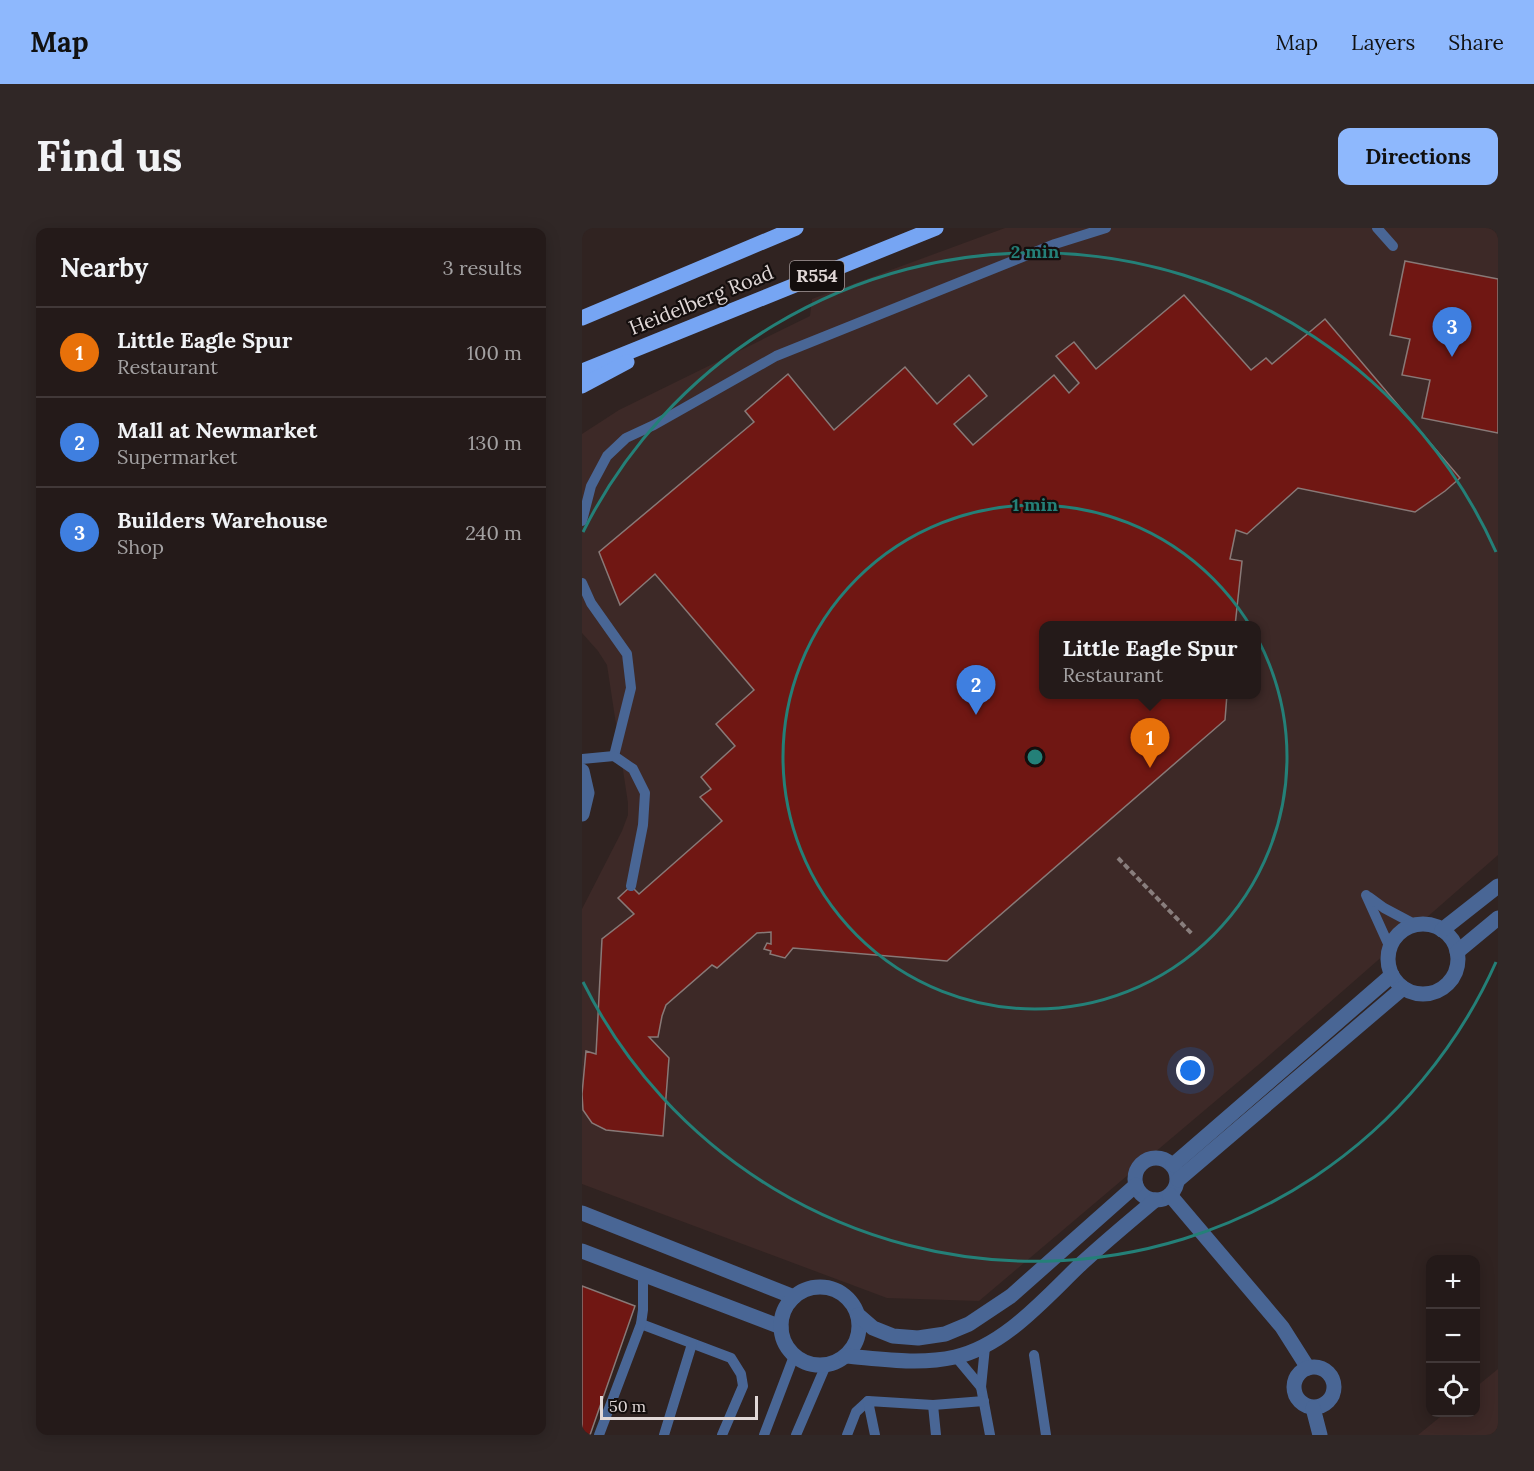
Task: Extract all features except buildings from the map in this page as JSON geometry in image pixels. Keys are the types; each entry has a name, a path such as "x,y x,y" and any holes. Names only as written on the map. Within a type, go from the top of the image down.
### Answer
{"main road":[{"name":"Heidelberg Road","path":"582,318 795,228"},
{"name":"Heidelberg Road","path":"582,371 936,228"},
{"path":"582,386 698,324"}],"street":[{"path":"582,771 587,793 582,814"},
{"path":"1442,930 1498,886"},
{"path":"1457,952 1498,918"},
{"path":"1416,925 1434,926 1442,930 1454,944 1457,952 1452,979 1438,990 1420,994 1403,988 1388,966 1390,948 1400,933 1416,925"},
{"path":"1173,1165 1392,975"},
{"path":"1178,1180 1173,1165 1158,1157 1143,1162 1137,1168 1135,1177 1136,1185 1146,1198 1163,1199 1170,1195 1178,1180 1403,988"},
{"path":"858,1315 873,1328 893,1336 918,1338 945,1334 969,1324 1011,1296 1136,1185"},
{"path":"1170,1195 1282,1327 1308,1368"},
{"path":"846,1356 925,1361 956,1357 985,1347 1014,1326 1099,1247 1155,1200"},
{"path":"582,1213 794,1297"},
{"path":"582,1251 781,1327"},
{"path":"825,1287 836,1290 853,1305 858,1315 858,1337 846,1356 826,1365 814,1365 794,1356 782,1338 781,1327 782,1315 794,1297 803,1290 825,1287"},
{"path":"1315,1366 1331,1376 1335,1388 1334,1394 1326,1404 1313,1408 1300,1402 1294,1389 1297,1376 1315,1366"},
{"path":"1313,1408 1320,1435"}],"lane":[{"path":"582,520 591,486 607,456 626,438 654,425 776,357 1055,244 1106,228"},
{"path":"1377,228 1393,246"},
{"path":"582,584 591,603 627,654 631,687 614,756"},
{"path":"582,759 614,756 633,770 645,793 643,825 631,886"},
{"path":"1390,948 1366,895 1384,908 1416,925"},
{"path":"602,1434 641,1324 643,1274"},
{"path":"641,1324 731,1358 741,1374 743,1386 722,1435"},
{"path":"664,1435 692,1344"},
{"path":"985,1347 981,1387 990,1435"},
{"path":"1034,1355 1046,1435"},
{"path":"764,1435 794,1356"},
{"path":"956,1357 981,1387"},
{"path":"796,1435 826,1365"},
{"path":"847,1435 856,1412 868,1401 933,1405 984,1401"},
{"path":"868,1401 875,1435"},
{"path":"933,1405 936,1435"}],"path":[{"path":"1118,858 1192,934"}],"shaded area":[{"path":"1005,228 1498,228 1498,855 1264,1060 979,1301 887,1298 582,1184 582,909 622,831 628,815 628,803 607,665 582,633 582,434 619,410 810,316 812,299"},
{"path":"1498,1369 1498,1435 1418,1435 1440,1417 1480,1417 1480,1384"}],"place":[{"name":"Builders Warehouse","path":"1452,357"},
{"name":"Mall at Newmarket","path":"976,715"},
{"name":"Little Eagle Spur","path":"1150,768"}]}
